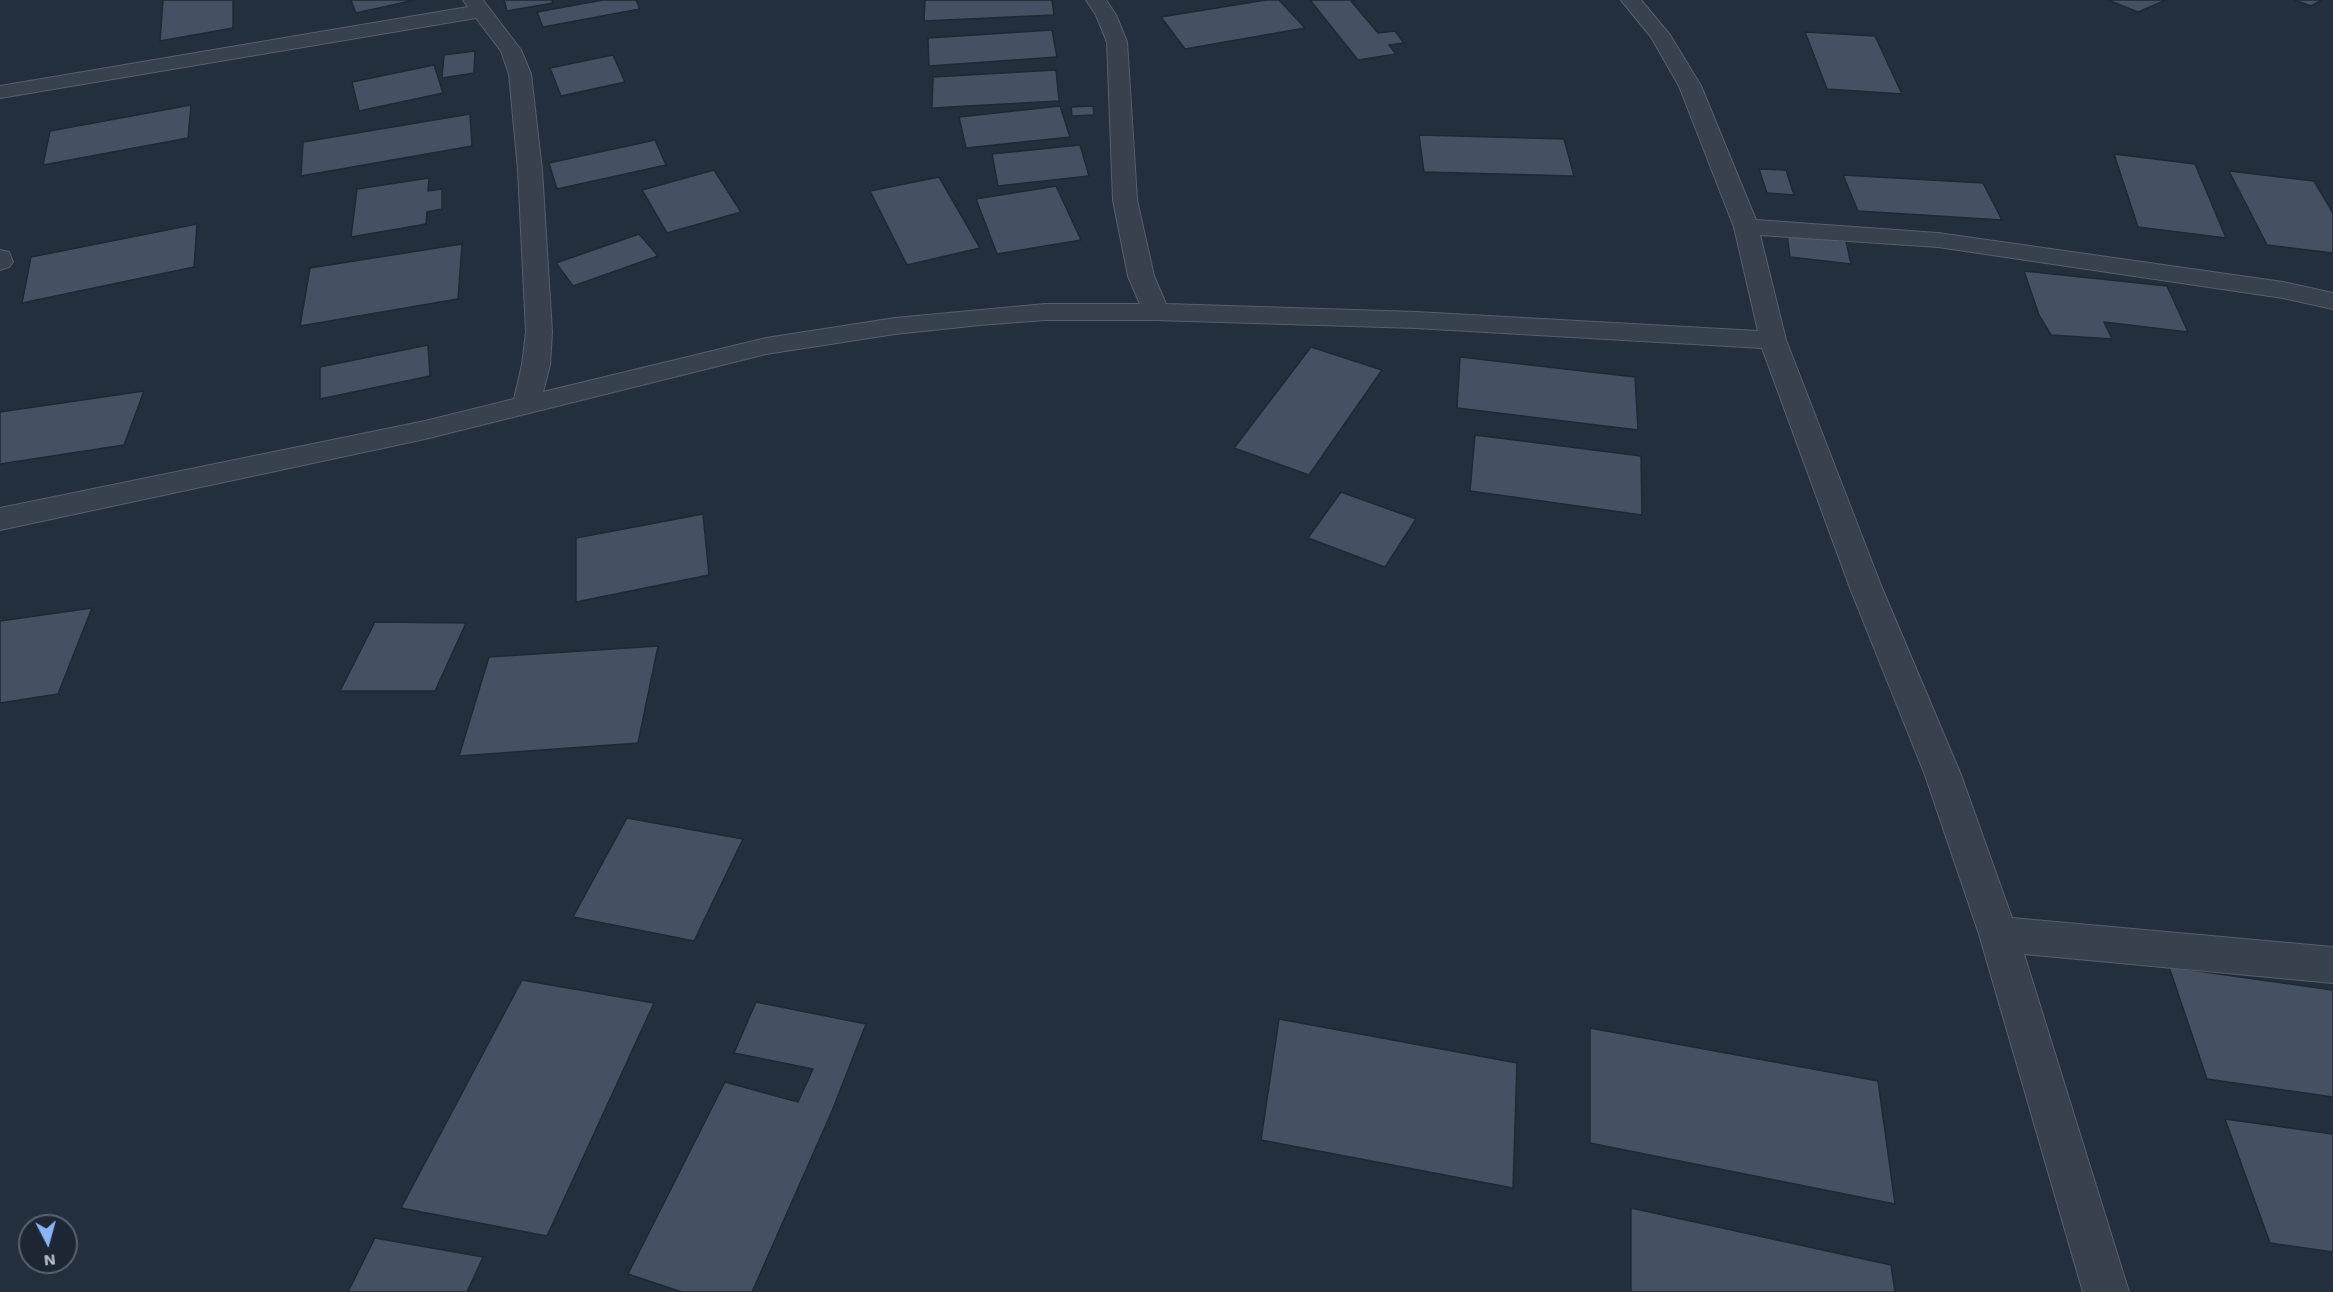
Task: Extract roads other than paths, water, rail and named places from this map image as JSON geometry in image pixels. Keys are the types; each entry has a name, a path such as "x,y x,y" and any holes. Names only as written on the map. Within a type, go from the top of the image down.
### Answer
{"street":[{"path":"1096,0 1106,15 1117,42 1125,200 1141,276 1156,312"},
{"path":"1631,0 1660,35 1690,86 1736,197 1746,227 1773,340 1866,588 1943,776 1998,934 2106,1292"},
{"path":"0,92 477,5 511,50 520,74 530,170 539,332 536,365 526,405"},
{"path":"1746,227 1938,240 2283,290 2333,301"},
{"path":"0,257 0,262"},
{"path":"0,519 425,430 766,346 895,326 1045,312 1156,312 1416,320 1773,340"},
{"path":"1998,934 2333,964"}]}
